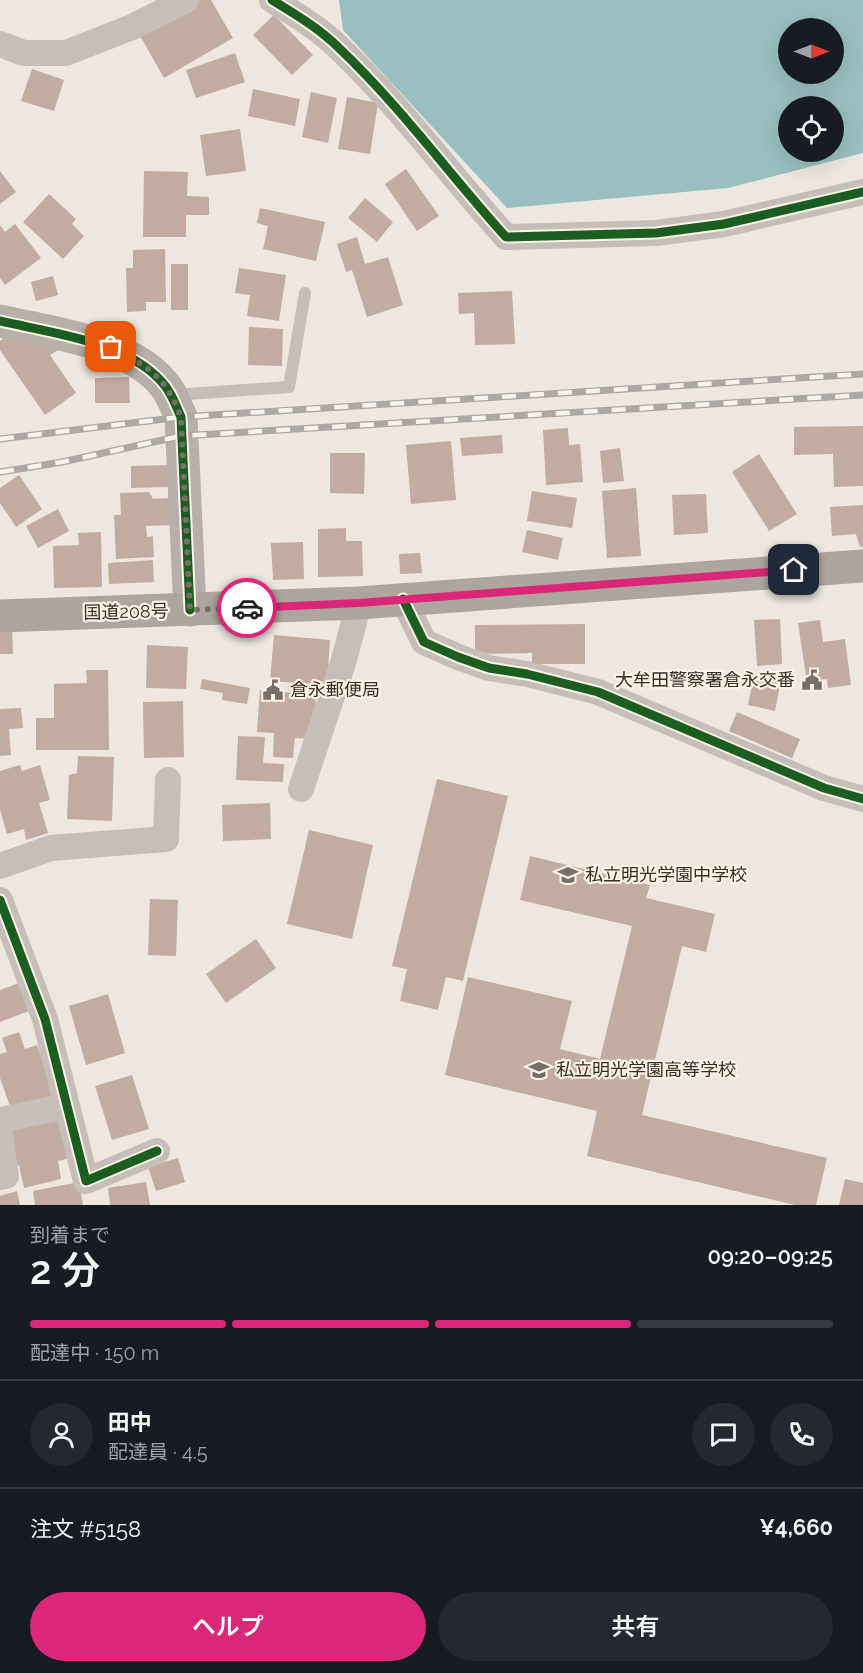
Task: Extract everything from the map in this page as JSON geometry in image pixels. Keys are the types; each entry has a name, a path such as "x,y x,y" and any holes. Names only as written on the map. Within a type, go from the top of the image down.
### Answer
{"highway":[{"name":"国道208号","path":"0,616 359,603 863,566"}],"street":[{"path":"0,44 24,52 66,52 132,27 186,0"},
{"path":"272,0 297,15 338,47 398,110 506,237 656,233 724,224 863,192"},
{"path":"0,321 111,347 146,366 162,381 172,395 181,417 190,610"},
{"path":"403,598 424,642 458,657 489,668 527,674 598,692 824,788 863,799"},
{"path":"301,789 344,660 359,603"},
{"path":"0,866 51,848 166,839 168,780"},
{"path":"0,900 45,1019 86,1181 157,1152"},
{"path":"0,1120 67,1106"},
{"path":"0,1135 6,1176 0,1177"}],"lane":[{"path":"172,395 289,387 305,293"}],"water":[{"path":"339,0 863,0 863,153 844,158 844,96 778,96 778,162 828,162 728,188 507,208 343,30"}],"building":[{"path":"198,0 211,0 233,38 164,78 139,34"},
{"path":"274,15 313,55 292,75 253,35"},
{"path":"235,53 245,82 196,98 186,70"},
{"path":"32,69 64,80 54,111 21,101"},
{"path":"253,89 300,99 295,126 248,116"},
{"path":"311,92 337,98 328,143 302,137"},
{"path":"347,97 378,103 370,154 338,149"},
{"path":"240,129 246,171 206,176 200,135"},
{"path":"406,169 439,216 417,231 385,184"},
{"path":"0,171 16,192 0,204"},
{"path":"144,171 188,172 187,196 209,197 209,215 186,215 186,237 143,237"},
{"path":"49,194 76,219 72,224 84,236 63,259 23,222"},
{"path":"365,198 393,222 377,242 348,218"},
{"path":"260,208 325,222 316,261 263,249 268,226 257,223"},
{"path":"15,224 41,258 5,285 0,278 0,225 5,232"},
{"path":"357,237 365,264 388,257 403,305 367,317 352,270 346,272 337,244"},
{"path":"165,249 166,302 146,302 146,311 127,312 126,268 133,268 133,250"},
{"path":"171,264 188,264 188,310 171,310"},
{"path":"239,268 286,275 279,321 247,316 250,295 235,293"},
{"path":"53,276 58,295 36,301 31,282"},
{"path":"512,291 515,344 475,345 474,313 459,314 458,293"},
{"path":"249,327 283,329 282,366 248,365"},
{"path":"11,333 60,349 50,355 76,393 45,415 0,350 0,341"},
{"path":"129,377 130,403 95,403 95,378"},
{"path":"863,426 863,486 834,487 833,454 794,455 794,427"},
{"path":"568,428 569,445 580,444 583,482 546,485 543,430"},
{"path":"502,435 503,453 462,456 460,438"},
{"path":"451,441 456,500 411,504 406,445"},
{"path":"620,448 624,481 603,483 600,451"},
{"path":"330,453 365,453 364,494 330,493"},
{"path":"759,454 797,514 769,531 732,472"},
{"path":"168,465 168,487 131,488 131,466"},
{"path":"19,475 42,509 16,527 0,503 0,488"},
{"path":"636,488 641,556 607,558 602,491"},
{"path":"532,491 577,498 572,528 527,521"},
{"path":"149,492 153,499 172,498 173,525 146,526 147,537 153,536 154,557 116,559 114,515 121,515 120,493"},
{"path":"706,494 708,533 674,535 672,495"},
{"path":"863,505 863,546 860,547 856,534 832,536 830,507"},
{"path":"58,509 69,531 38,548 26,526"},
{"path":"346,528 346,541 362,541 363,576 318,577 318,529"},
{"path":"527,530 563,538 558,560 522,552"},
{"path":"101,532 102,587 54,588 53,546 79,545 78,533"},
{"path":"303,542 304,579 273,580 271,543"},
{"path":"420,553 422,573 400,574 399,554"},
{"path":"153,560 154,582 109,584 108,563"},
{"path":"780,619 782,664 757,666 754,620"},
{"path":"820,620 823,642 845,639 851,685 828,688 827,679 807,682 798,623"},
{"path":"585,624 585,664 532,664 532,653 475,654 475,625"},
{"path":"0,629 12,629 13,654 0,654"},
{"path":"274,635 330,640 327,685 270,681"},
{"path":"147,645 188,647 186,689 146,688"},
{"path":"86,670 108,670 109,750 36,750 36,718 54,718 54,684 87,683"},
{"path":"754,675 781,681 775,711 748,705"},
{"path":"202,679 250,688 247,704 222,700 223,693 200,689"},
{"path":"260,690 316,695 313,739 295,738 293,758 273,757 274,733 257,732"},
{"path":"183,701 184,757 144,758 143,702"},
{"path":"21,708 23,728 9,729 11,755 0,756 0,709"},
{"path":"737,712 800,739 792,758 729,731"},
{"path":"238,736 265,737 263,763 284,764 283,782 236,780"},
{"path":"78,756 114,757 112,821 67,819 69,775 77,773"},
{"path":"20,765 22,771 40,765 50,800 39,803 48,833 26,840 24,829 7,834 0,810 0,771"},
{"path":"437,779 508,796 463,981 446,977 438,1010 400,1001 407,969 392,966"},
{"path":"270,803 271,839 223,841 222,805"},
{"path":"309,830 373,845 352,939 287,924"},
{"path":"530,856 650,885 646,898 715,914 706,952 682,946 642,1115 827,1158 816,1205 795,1205 587,1156 597,1111 445,1075 468,977 572,1001 560,1049 600,1059 632,926 520,900"},
{"path":"150,899 178,900 176,956 148,955"},
{"path":"256,939 276,968 226,1003 206,974"},
{"path":"27,980 37,1008 0,1022 0,990"},
{"path":"108,994 125,1053 86,1065 69,1006"},
{"path":"19,1032 25,1049 37,1045 56,1096 12,1112 0,1078 0,1054 7,1052 2,1038"},
{"path":"132,1075 149,1129 112,1140 95,1086"},
{"path":"61,1116 70,1158 58,1161 61,1179 24,1188 19,1165 12,1167 4,1129"},
{"path":"178,1158 185,1182 156,1191 148,1167"},
{"path":"845,1179 863,1183 863,1205 839,1205"},
{"path":"79,1182 83,1205 35,1205 33,1191"},
{"path":"146,1182 150,1205 110,1205 108,1188"},
{"path":"17,1191 20,1205 0,1205 0,1196"}],"railway":[{"path":"0,439 181,417 863,374"},
{"path":"0,472 62,462 181,436 863,395"}],"cycle path":[{"path":"272,0 324,34 361,70 506,237 656,233 724,224 863,192"},
{"path":"0,321 86,340 128,356 146,367 168,389 181,417 190,610"},
{"path":"403,599 424,642 458,657 489,668 527,674 598,692 824,788 863,799"},
{"path":"0,900 45,1019 86,1181 157,1151"}],"way so far":[{"path":"111,347 146,366 162,381 172,395 181,417 190,610 247,608"}],"place":[{"name":"大牟田警察署倉永交番","path":"812,680"},
{"name":"倉永郵便局","path":"273,690"},
{"name":"私立明光学園中学校","path":"568,875"},
{"name":"私立明光学園高等学校","path":"539,1070"}],"route":[{"path":"247,608 359,603 794,570"}]}
